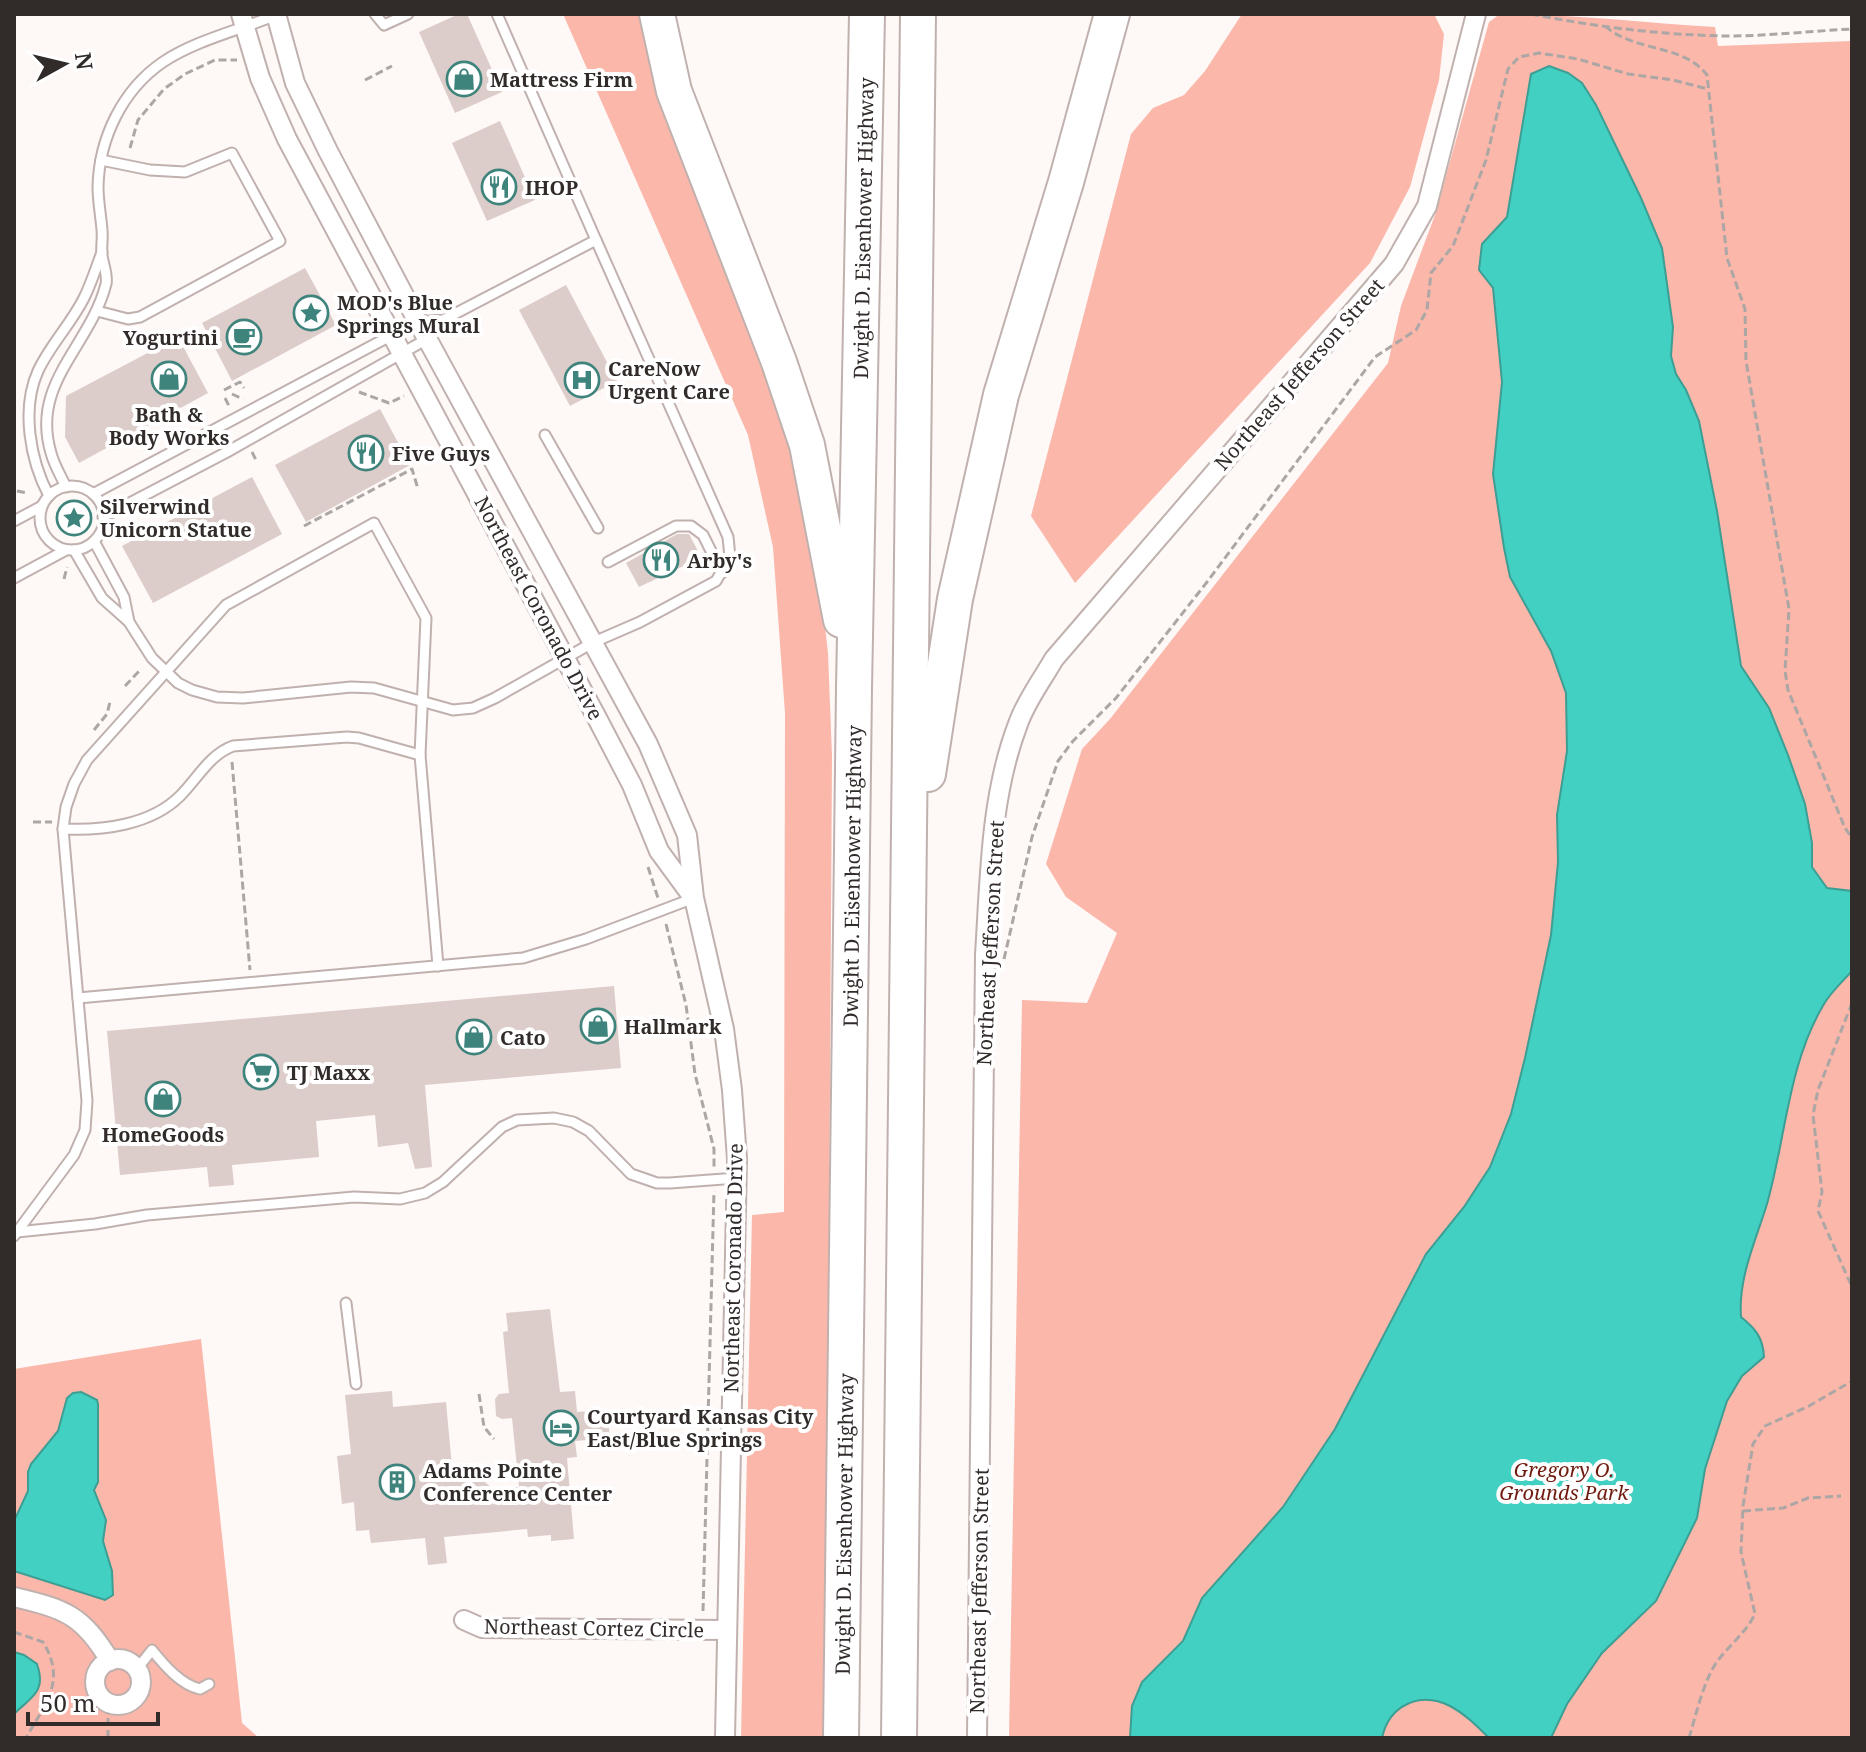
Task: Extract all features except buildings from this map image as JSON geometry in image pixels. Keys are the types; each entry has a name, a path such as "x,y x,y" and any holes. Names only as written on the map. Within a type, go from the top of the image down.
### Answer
{"highway":[{"path":"657,14 674,91 779,362 807,445 854,688"},
{"name":"Dwight D. Eisenhower Highway","path":"841,1738 854,688 867,14"},
{"path":"899,1738 918,14"},
{"path":"910,897 955,599 1001,395 1066,182 1112,14"}],"street":[{"name":"Northeast Coronado Drive","path":"277,14 295,83 423,331 648,744 687,835 694,898 724,1029 732,1090 737,1178 725,1738"},
{"name":"Northeast Jefferson Street","path":"977,1738 985,955 991,843 1004,767 1018,721 1054,659 1394,264 1427,206 1476,14"},
{"name":"Northeast Coronado Drive","path":"242,21 260,78 287,139 632,785 659,851 694,898"},
{"path":"14,1597 64,1611 87,1626 110,1661"},
{"name":"Northeast Cortez Circle","path":"464,1620 482,1628 726,1630"},
{"path":"125,1660 137,1669 141,1684 136,1697 123,1705 102,1699 96,1685 99,1671 110,1661 125,1660"}],"lane":[{"path":"66,487 51,454 47,429 49,402 53,384 87,333 107,280 98,189 110,124 143,80 162,63 242,21 277,14"},
{"path":"375,14 384,25 408,14"},
{"path":"42,506 40,521 43,530 54,544 70,550 102,598 129,622 152,658 178,683 217,697 243,698 351,687 374,688 453,710 473,708 594,642 640,622 716,581 730,557 728,537 497,14"},
{"path":"97,311 128,319 140,317 280,241 232,153 185,172 150,170 101,160"},
{"path":"103,517 227,452 402,353 423,331 596,240"},
{"path":"49,496 33,453 31,392 38,371 83,300 102,252"},
{"path":"93,494 393,335 423,331 443,320"},
{"path":"545,435 598,528"},
{"path":"14,521 42,506 49,496 66,487 76,486 93,494 99,501 103,517 103,526 94,541 14,578"},
{"path":"16,1234 74,1155 85,1130 87,1101 63,829 74,784 87,760 226,605 374,523 426,618 420,755 438,966"},
{"path":"608,562 676,526 691,526 703,535 722,573"},
{"path":"94,541 124,597 129,622"},
{"path":"63,829 110,828 158,812 180,796 218,752 233,746 347,737 420,755"},
{"path":"78,998 536,955 694,898"},
{"path":"16,1234 147,1215 354,1197 400,1199 425,1193 443,1182 502,1127 517,1120 554,1118 573,1122 589,1131 631,1174 657,1183 737,1178"},
{"path":"346,1303 356,1384"},
{"path":"137,1669 152,1650 163,1665 193,1688 200,1689 209,1684"}],"path":[{"path":"1531,14 1636,31 1730,36 1852,29"},
{"path":"1605,26 1617,36 1697,62 1707,75 1727,258 1745,309 1746,361 1789,609 1785,671 1788,690 1845,828 1852,838"},
{"path":"1004,970 1004,957 1032,837 1058,761 1073,741 1116,698 1375,357 1416,330 1427,310 1431,273 1453,246 1486,160 1508,69 1519,57 1539,53 1708,89"},
{"path":"130,148 138,120 164,89 185,74 215,60 237,60"},
{"path":"1702,68 1706,64"},
{"path":"365,80 392,66"},
{"path":"224,390 240,382 244,388"},
{"path":"352,389 389,403 407,394"},
{"path":"232,394 249,401"},
{"path":"304,526 412,469 418,489"},
{"path":"17,491 27,493"},
{"path":"64,579 67,567"},
{"path":"125,686 140,670"},
{"path":"232,757 251,983"},
{"path":"666,924 686,1005 695,1074 714,1149"},
{"path":"1852,1003 1818,1090 1813,1115 1822,1192 1818,1211 1852,1287"},
{"path":"702,1604 714,1203"},
{"path":"1834,1247 1839,1244"},
{"path":"1689,1738 1716,1662 1749,1627 1755,1614 1741,1552 1743,1511 1753,1444 1765,1426 1809,1406 1852,1381"},
{"path":"479,1394 484,1427 494,1439"},
{"path":"1743,1511 1783,1508 1808,1498 1841,1496"},
{"path":"14,1632 43,1642 55,1680 47,1704 26,1738"},
{"path":"108,1703 108,1738"}],"green space":[{"path":"563,14 643,14 769,366 815,539 828,653 832,756 826,1738 741,1738 752,1215 784,1212 785,713 773,547 748,435"},
{"path":"1242,14 1434,14 1444,34 1439,80 1410,187 1370,263 1075,583 1031,516 1131,134 1153,108 1184,95 1205,71"},
{"path":"1500,14 1715,27 1718,46 1852,41 1852,1738 1009,1738 1022,1000 1087,1003 1117,933 1066,897 1046,864 1082,749 1110,719 1388,363 1401,306 1435,215 1489,22"},
{"path":"201,1339 242,1723 259,1738 14,1738 14,1369"}],"water":[{"name":"Gregory O. Grounds Park","path":"1549,66 1568,73 1582,83 1596,105 1662,248 1673,327 1671,356 1676,374 1699,421 1717,511 1741,666 1769,708 1788,755 1805,804 1812,843 1812,867 1827,888 1852,891 1852,971 1824,1004 1803,1051 1767,1204 1742,1288 1741,1317 1758,1334 1764,1357 1742,1376 1727,1401 1705,1469 1697,1518 1656,1601 1602,1653 1567,1704 1551,1738 1489,1738 1455,1709 1428,1700 1407,1704 1399,1709 1391,1717 1382,1738 1130,1738 1132,1706 1142,1682 1183,1641 1202,1598 1283,1507 1335,1429 1426,1254 1464,1207 1490,1167 1511,1114 1551,935 1558,862 1557,815 1567,751 1566,693 1551,651 1510,577 1504,548 1493,474 1502,382 1493,288 1479,270 1482,244 1507,217 1531,74"},
{"path":"81,1392 97,1400 98,1404 98,1482 94,1490 106,1520 103,1541 112,1571 113,1595 105,1600 14,1571 14,1521 28,1491 28,1472 58,1431 67,1398"},
{"path":"14,1652 37,1664 40,1681 36,1693 14,1714"}],"place":[{"name":"Mattress Firm","path":"464,79"},
{"name":"IHOP","path":"499,187"},
{"name":"MOD's Blue Springs Mural","path":"311,313"},
{"name":"Yogurtini","path":"244,337"},
{"name":"Bath & Body Works","path":"169,379"},
{"name":"CareNow Urgent Care","path":"582,380"},
{"name":"Five Guys","path":"366,453"},
{"name":"Silverwind Unicorn Statue","path":"74,518"},
{"name":"Arby's","path":"661,560"},
{"name":"Hallmark","path":"598,1026"},
{"name":"Cato","path":"474,1037"},
{"name":"TJ Maxx","path":"261,1072"},
{"name":"HomeGoods","path":"163,1099"},
{"name":"Courtyard Kansas City East/Blue Springs","path":"561,1428"},
{"name":"Adams Pointe Conference Center","path":"397,1482"}]}
